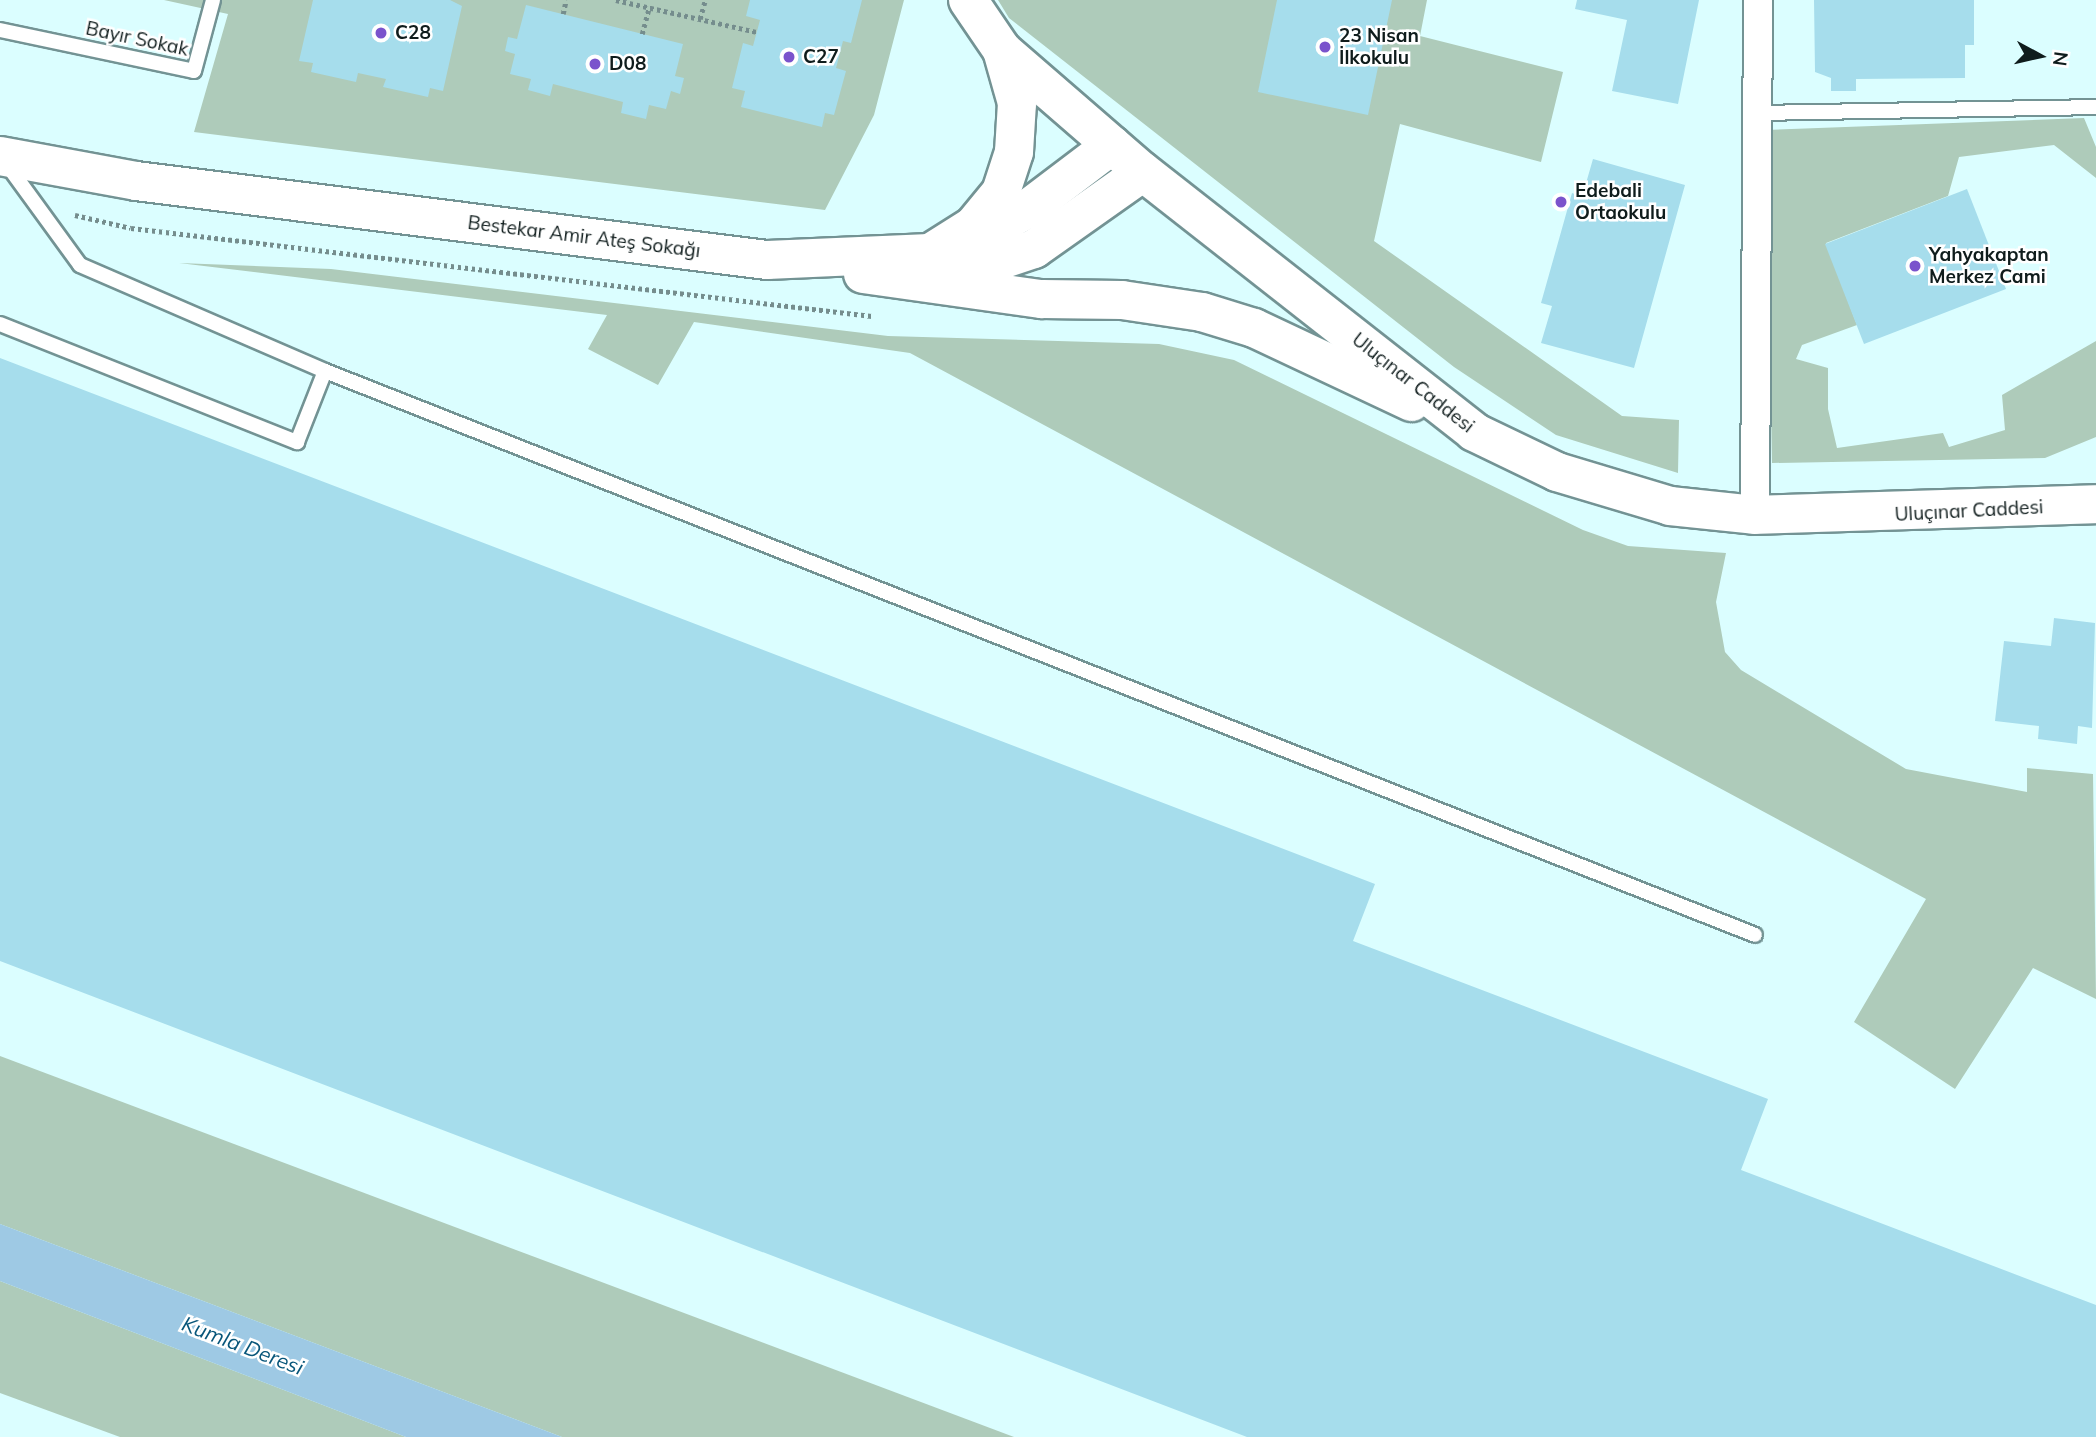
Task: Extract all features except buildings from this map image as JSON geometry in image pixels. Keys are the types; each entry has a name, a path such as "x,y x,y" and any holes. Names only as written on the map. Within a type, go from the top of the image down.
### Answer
{"main road":[{"name":"Uluçınar Caddesi","path":"968,0 1002,50 1143,172 1474,432 1606,490 1670,506 1755,515 2090,500"},
{"name":"Bestekar Amir Ateş Sokağı","path":"0,156 136,181 767,260 930,253 973,226 1001,192 1014,152 1017,103 1002,50"},
{"path":"930,253 996,229 1112,145"},
{"path":"852,273 944,272 1010,258 1034,249 1143,172"},
{"path":"767,260 1042,299 1122,300 1202,312 1254,328 1474,432"}],"street":[{"path":"1755,515 1758,0"}],"lane":[{"name":"Bayır Sokak","path":"0,30 194,71 213,0"},
{"path":"1758,113 2096,107"},
{"path":"0,156 80,265 326,371 1755,935"},
{"path":"0,324 297,442 326,371"}],"path":[{"path":"563,14 566,0"},
{"path":"616,0 757,32"},
{"path":"700,19 705,0"},
{"path":"642,34 649,8"},
{"path":"34,202 131,228 886,317"}],"green space":[{"path":"164,0 904,0 874,115 825,210 194,132 228,14"},
{"path":"998,0 1427,0 1420,36 1563,72 1541,162 1400,124 1374,241 1622,416 1679,420 1678,473 1556,435 1454,367 1009,18"},
{"path":"2084,118 2096,147 2096,178 2054,145 1959,157 1948,196 1826,243 1857,325 1802,345 1796,359 1828,368 1828,409 1837,448 1943,433 1949,447 2005,430 2002,395 2096,341 2096,437 2045,458 1772,463 1766,130"},
{"path":"179,263 331,269 888,336 1159,344 1234,360 1583,530 1628,546 1726,553 1716,602 1725,652 1741,670 1906,769 2027,792 2027,768 2093,774 2096,999 2033,968 1955,1089 1854,1022 1926,899 910,353 694,322 658,385 588,349 607,315"},
{"path":"0,1056 1014,1437 562,1437 0,1224"},
{"path":"0,1281 406,1437 120,1437 0,1393"}],"water":[{"name":"Kumla Deresi","path":"0,1224 562,1437 406,1437 0,1281"}],"place":[{"name":"C28","path":"381,33"},
{"name":"23 Nisan İlkokulu","path":"1325,47"},
{"name":"C27","path":"789,57"},
{"name":"D08","path":"595,64"},
{"name":"Edebali Ortaokulu","path":"1561,202"},
{"name":"Yahyakaptan Merkez Cami","path":"1915,266"}]}
